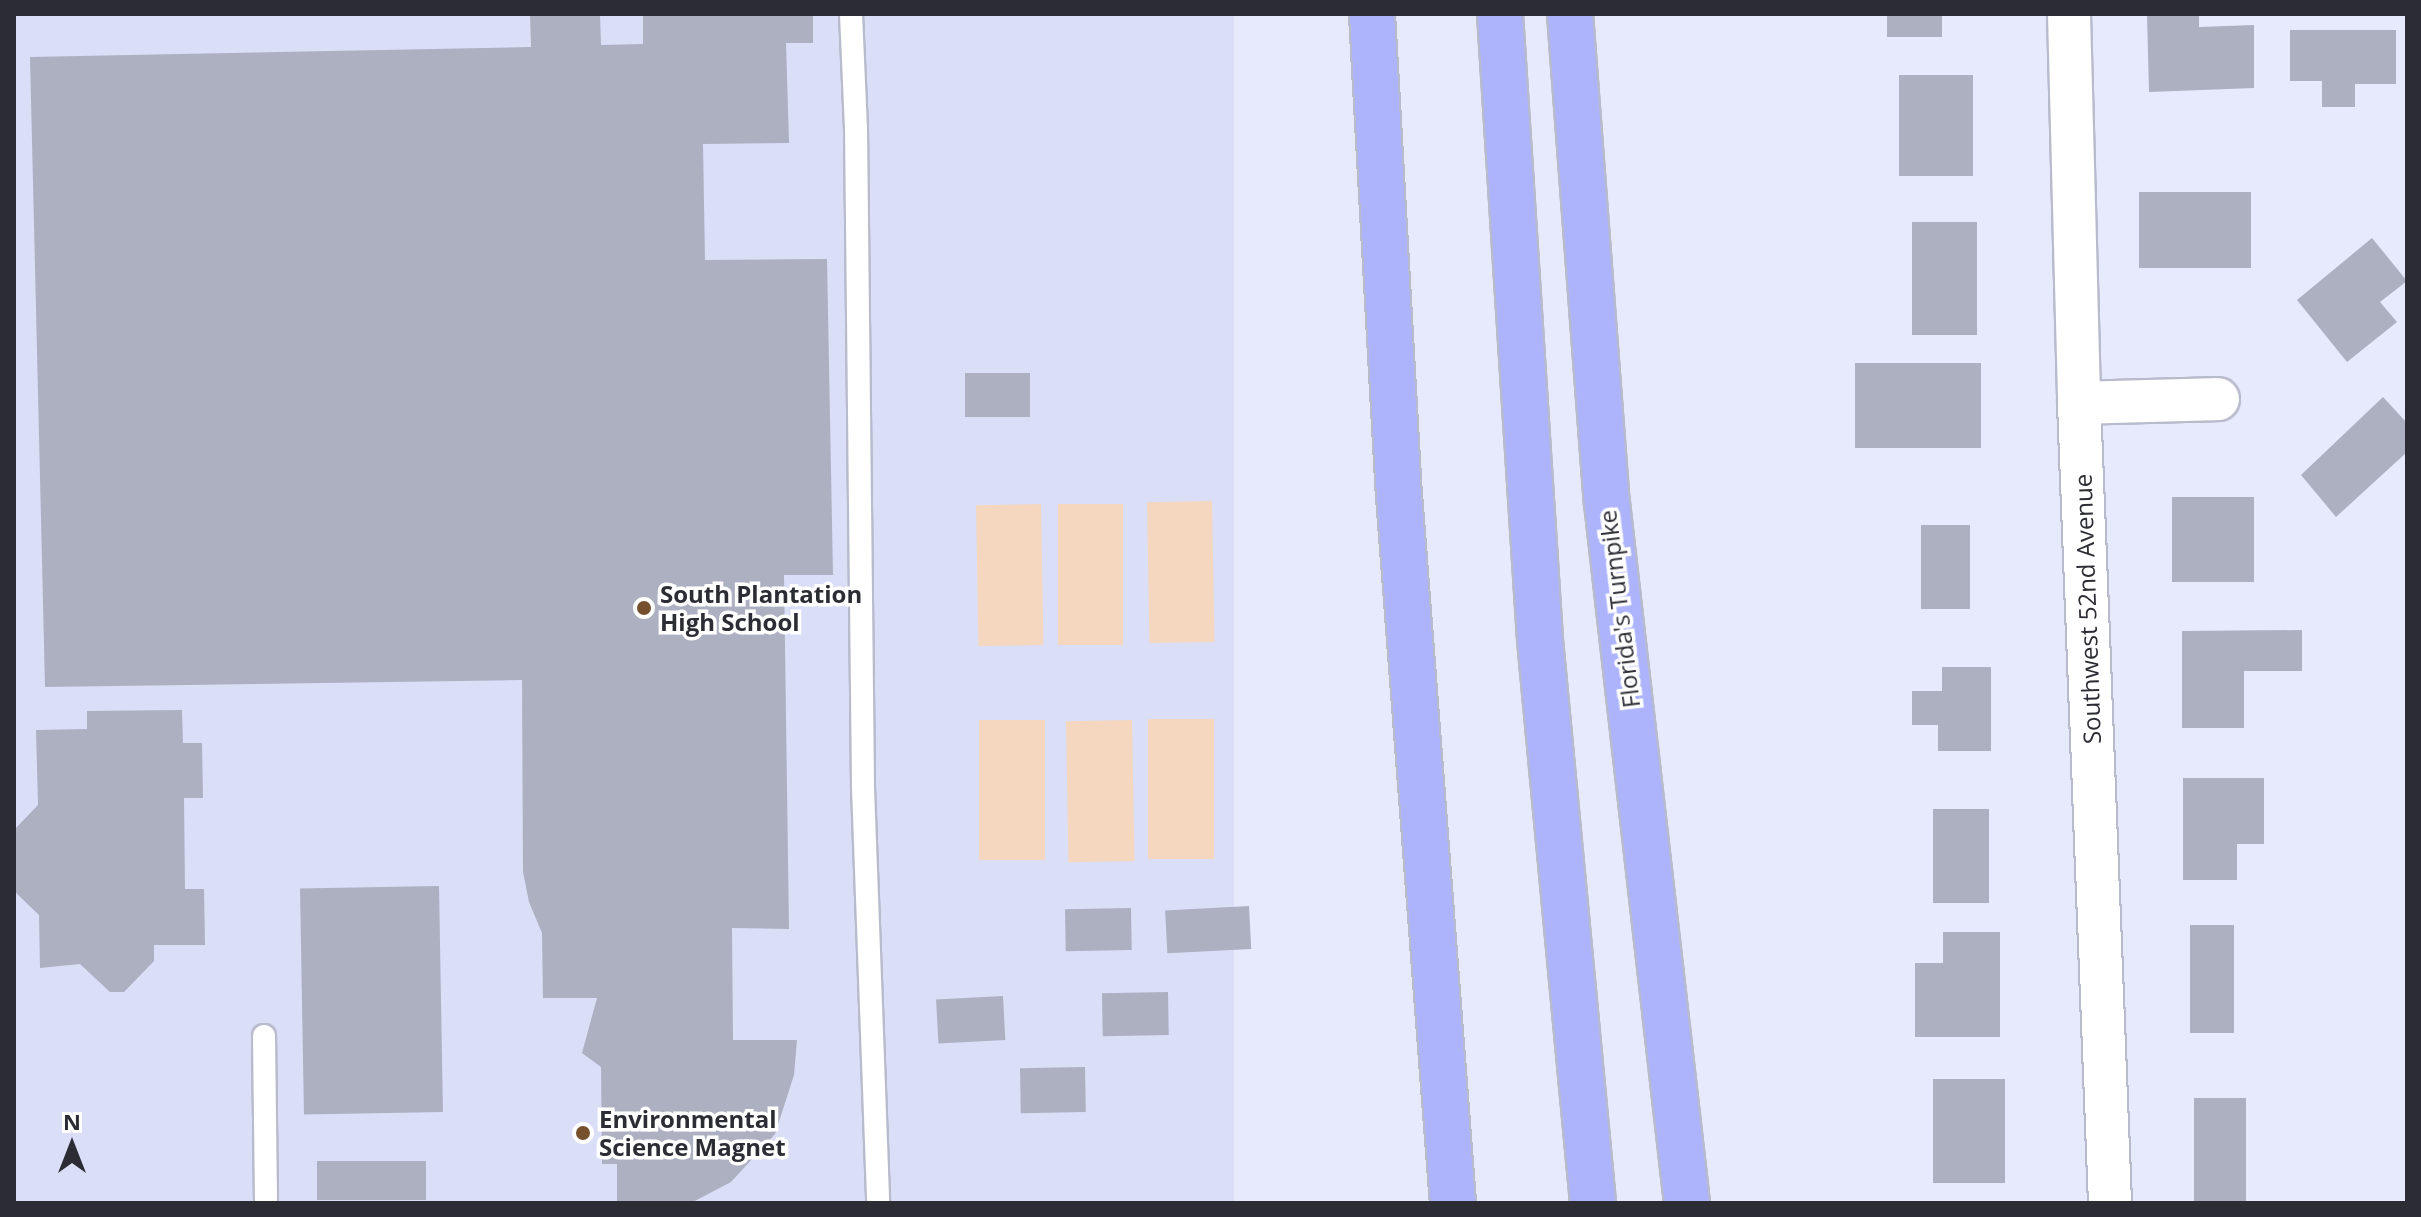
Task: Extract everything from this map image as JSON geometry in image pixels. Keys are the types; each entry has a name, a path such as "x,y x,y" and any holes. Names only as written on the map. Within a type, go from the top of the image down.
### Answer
{"highway":[{"path":"1372,14 1399,495 1455,1192"},
{"path":"1500,14 1540,640 1593,1203"},
{"name":"Florida's Turnpike","path":"1570,14 1607,503 1687,1203"}],"street":[{"name":"Southwest 52nd Avenue","path":"2069,14 2079,403 2110,1203"},
{"path":"2079,403 2218,399"}],"lane":[{"path":"851,14 856,128 863,788 878,1203"},
{"path":"264,1036 266,1203"}],"shaded area":[{"name":"South Plantation High School","path":"14,14 1234,14 1234,1203 14,1203"},
{"path":"1212,501 1214,642 1149,643 1147,502"},
{"path":"1041,504 1043,645 978,646 976,505"},
{"path":"1058,504 1123,504 1123,645 1058,645"},
{"path":"1148,719 1214,719 1214,859 1148,859"},
{"path":"979,720 1045,720 1045,860 979,860"},
{"path":"1132,720 1134,861 1068,862 1066,721"}],"building":[{"path":"530,14 600,14 601,45 643,44 643,14 813,14 813,43 786,43 789,143 703,144 705,260 827,259 833,575 784,575 789,929 732,928 733,1040 797,1040 794,1075 775,1134 731,1182 691,1203 617,1203 617,1164 602,1164 601,1067 582,1053 597,998 543,998 542,933 529,902 523,872 522,680 45,687 30,57 531,47"},
{"path":"1887,14 1942,14 1942,37 1887,37"},
{"path":"2147,14 2199,14 2199,27 2254,25 2254,88 2149,92"},
{"path":"2290,30 2396,30 2396,84 2355,84 2355,107 2322,107 2322,81 2290,81"},
{"path":"1899,75 1973,75 1973,176 1899,176"},
{"path":"2139,192 2251,192 2251,268 2139,268"},
{"path":"1912,222 1977,222 1977,335 1912,335"},
{"path":"2372,238 2407,281 2380,302 2397,322 2347,362 2297,300"},
{"path":"1855,363 1981,363 1981,448 1855,448"},
{"path":"965,373 1030,373 1030,417 965,417"},
{"path":"2383,397 2407,423 2407,452 2336,517 2301,475"},
{"path":"2172,497 2254,497 2254,582 2172,582"},
{"path":"1921,525 1970,525 1970,609 1921,609"},
{"path":"2302,630 2302,671 2244,671 2244,728 2182,728 2182,631"},
{"path":"1942,667 1991,667 1991,751 1938,751 1938,725 1912,725 1912,691 1942,691"},
{"path":"182,710 183,743 202,743 203,798 184,798 185,889 204,889 205,945 154,945 154,961 124,992 110,992 80,964 40,968 39,915 14,891 14,830 38,805 36,730 87,729 87,711"},
{"path":"2183,778 2264,778 2264,844 2237,844 2237,880 2183,880"},
{"path":"1933,809 1989,809 1989,903 1933,903"},
{"path":"439,886 443,1112 304,1114 300,888"},
{"path":"1249,906 1251,949 1167,953 1165,910"},
{"path":"1131,908 1132,950 1066,951 1065,909"},
{"path":"2190,925 2234,925 2234,1033 2190,1033"},
{"path":"1943,932 2000,932 2000,1037 1915,1037 1915,963 1943,963"},
{"path":"1168,992 1169,1035 1103,1036 1102,993"},
{"path":"1003,996 1005,1040 938,1043 936,1000"},
{"path":"1085,1067 1086,1112 1021,1113 1020,1068"},
{"path":"1933,1079 2005,1079 2005,1183 1933,1183"},
{"path":"2194,1098 2246,1098 2246,1202 2194,1202"},
{"path":"317,1161 426,1161 426,1200 317,1200"}],"place":[{"name":"South Plantation High School","path":"644,608"},
{"name":"Environmental Science Magnet","path":"583,1133"}]}
